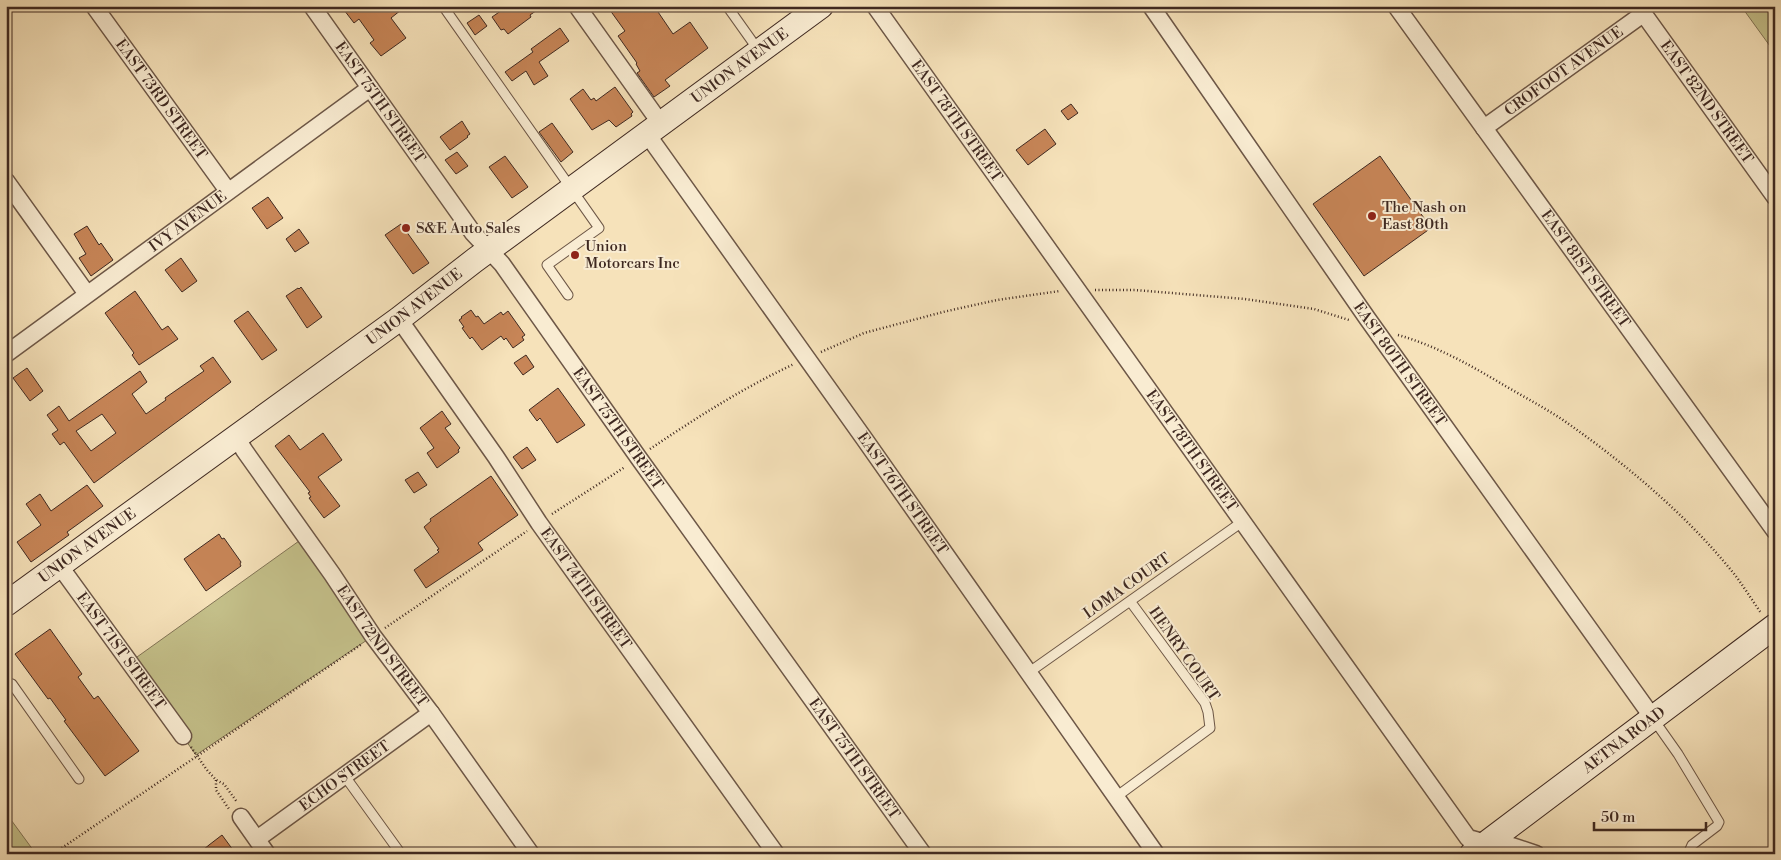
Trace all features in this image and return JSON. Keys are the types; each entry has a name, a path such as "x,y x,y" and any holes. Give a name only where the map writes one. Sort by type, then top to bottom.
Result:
{"main road":[{"name":"UNION AVENUE","path":"6,604 399,319 571,189 821,6"},
{"name":"AETNA ROAD","path":"1479,848 1652,718 1770,623"}],"street":[{"name":"EAST 73RD STREET","path":"94,6 228,191"},
{"name":"EAST 76TH STREET","path":"577,6 654,129 864,437 1156,854"},
{"name":"EAST 78TH STREET","path":"875,6 1468,838 1479,848 1512,846 1536,854"},
{"name":"EAST 80TH STREET","path":"1151,6 1367,318 1652,718"},
{"name":"EAST 81ST STREET","path":"1396,6 1775,531"},
{"name":"EAST 75TH STREET","path":"317,8 370,88 473,233 502,264 638,458 923,854"},
{"name":"CROFOOT AVENUE","path":"1484,128 1640,10"},
{"name":"EAST 82ND STREET","path":"1640,10 1775,197"},
{"name":"IVY AVENUE","path":"6,354 370,88"},
{"path":"6,181 86,294"},
{"name":"EAST 74TH STREET","path":"399,319 496,457 539,522 776,854"},
{"name":"EAST 72ND STREET","path":"236,436 373,636 431,713 531,854"},
{"name":"EAST 71ST STREET","path":"59,565 183,736"},
{"name":"ECHO STREET","path":"257,839 431,713"},
{"path":"241,816 267,854"}],"lane":[{"path":"443,6 599,228 547,265 568,295"},
{"path":"727,6 759,52"},
{"name":"LOMA COURT","path":"1028,673 1242,522"},
{"name":"HENRY COURT","path":"1116,797 1210,728 1208,712 1204,703 1130,601"},
{"path":"6,682 12,684 79,779"},
{"path":"1652,718 1678,754 1719,822 1717,826 1692,845 1688,854"},
{"path":"344,775 401,854"}],"path":[{"path":"1091,290 1135,290 1244,299 1314,309 1355,322"},
{"path":"818,354 864,333 943,312 997,300 1064,291"},
{"path":"1404,336 1420,341 1476,368 1562,419 1631,472 1672,507 1706,541 1770,623"},
{"path":"646,452 710,409 767,377 799,362"},
{"path":"550,516 630,463"},
{"path":"380,631 529,529"},
{"path":"53,854 365,641"},
{"path":"183,736 216,780 224,784 232,793 241,809 241,816 232,813 216,790 216,780"}],"shaded area":[{"path":"1741,6 1775,6 1775,53"},
{"path":"306,536 373,636 196,755 130,662"},
{"path":"6,813 36,854 6,854"}],"building":[{"path":"341,6 406,6 391,18 406,38 381,56 370,43 374,40 359,19 354,23"},
{"path":"508,6 543,6 508,34 504,29 501,30 492,17"},
{"path":"607,6 654,6 673,34 690,22 708,48 665,80 670,86 654,97 637,73 640,71 637,63 618,36 625,31"},
{"path":"479,15 487,26 475,35 467,23"},
{"path":"560,28 569,41 539,62 548,76 534,85 526,71 512,81 505,72 533,52 531,49"},
{"path":"615,87 633,112 632,116 616,127 609,120 592,130 570,99 583,89 591,100 594,98 596,101"},
{"path":"1071,104 1078,113 1068,120 1061,111"},
{"path":"462,121 470,134 450,150 440,137"},
{"path":"552,123 573,152 561,162 539,132"},
{"path":"1045,129 1056,144 1028,165 1016,150"},
{"path":"457,152 468,166 456,174 445,160"},
{"path":"505,156 528,187 512,198 489,167"},
{"name":"The Nash on East 80th","path":"1380,156 1431,228 1364,276 1313,204"},
{"path":"268,197 283,218 267,229 252,208"},
{"path":"401,224 429,263 413,274 385,235"},
{"path":"87,226 99,245 101,243 113,260 91,276 79,258 86,254 74,234"},
{"path":"299,229 309,243 295,252 286,239"},
{"path":"181,258 197,281 182,292 165,270"},
{"path":"301,287 322,317 307,328 286,296"},
{"path":"135,291 162,330 168,326 178,339 139,365 132,355 134,353 105,313"},
{"path":"471,310 484,324 501,312 503,315 508,311 525,335 522,337 524,340 513,348 506,338 504,340 501,336 482,350 472,337 470,339 459,320"},
{"path":"248,311 277,350 262,360 234,321"},
{"path":"526,355 534,367 523,375 514,363"},
{"path":"213,357 231,382 94,483 64,442 60,445 52,434 58,430 47,415 59,406 69,421 140,371 147,382 132,394 146,414 166,400 165,398 204,371 200,366","holes":["102,414 116,433 91,451 76,431"]},
{"path":"27,368 43,391 30,401 13,378"},
{"path":"558,388 585,425 557,443 540,418 537,421 529,410"},
{"path":"442,411 451,424 445,428 460,448 459,452 437,468 427,453 434,448 420,428"},
{"path":"323,433 342,460 318,477 340,506 324,518 309,498 311,497 308,493 310,492 275,446 289,435 300,450"},
{"path":"527,447 536,460 522,469 513,457"},
{"path":"418,472 427,485 414,493 405,480"},
{"path":"491,476 518,515 478,543 483,550 426,588 414,570 439,552 437,550 439,549 424,527 431,521 430,519"},
{"path":"87,485 103,506 67,532 69,535 31,562 17,542 41,525 26,504 40,494 51,511"},
{"path":"219,534 241,562 241,566 206,591 184,559"},
{"path":"50,629 82,674 78,677 94,699 98,696 139,751 105,776 64,721 66,720 50,698 48,699 15,654"},
{"path":"222,835 236,854 198,854 209,845"}],"railway":[{"path":"1768,6 1775,15"}],"place":[{"name":"The Nash on East 80th","path":"1372,216"},
{"name":"S&E Auto Sales","path":"406,228"},
{"name":"Union Motorcars Inc","path":"575,255"}]}
